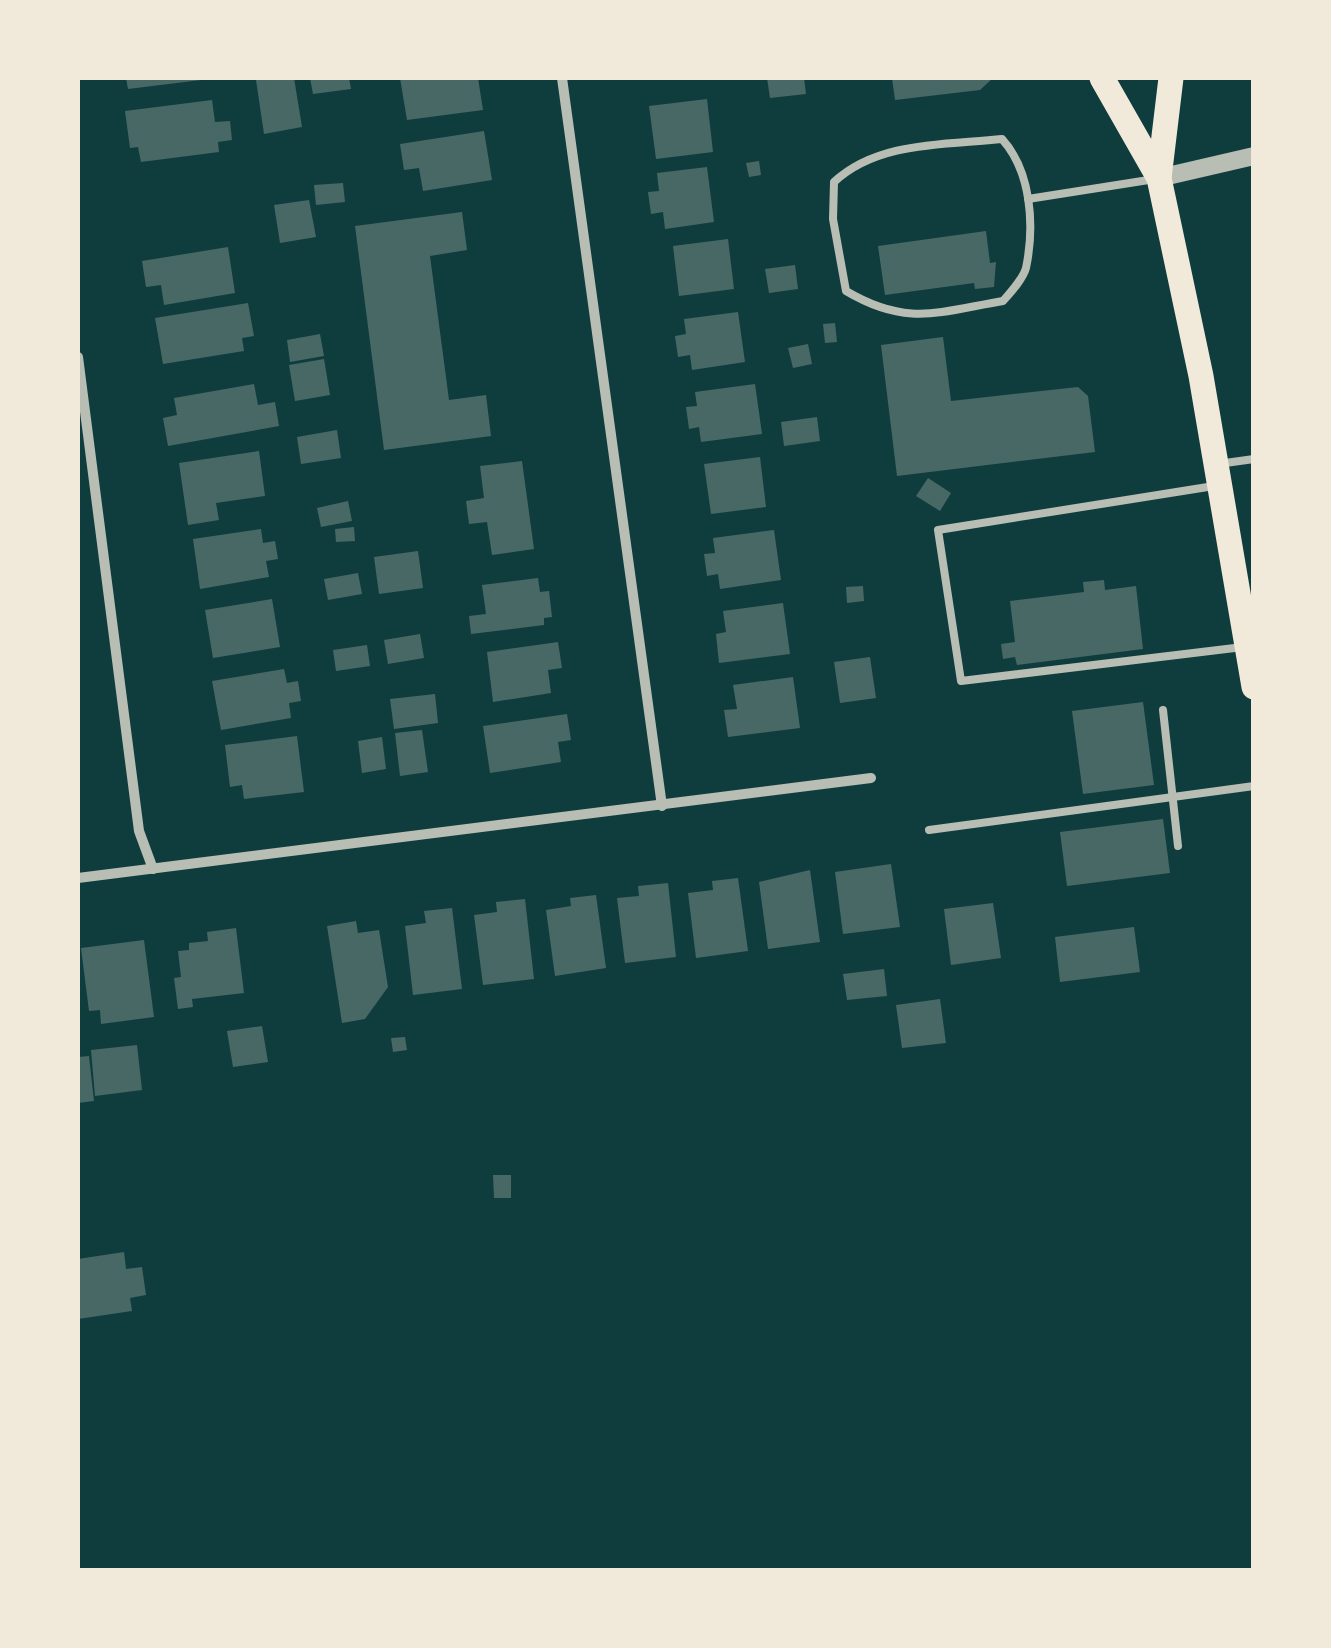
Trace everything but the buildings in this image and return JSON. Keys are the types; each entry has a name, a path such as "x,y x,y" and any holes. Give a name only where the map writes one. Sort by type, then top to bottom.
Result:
{"main road":[{"path":"1102,78 1159,178 1184,288 1217,475 1244,588 1254,686"},
{"path":"1159,178 1171,78"}],"street":[{"path":"562,78 662,806"},
{"path":"1159,178 1254,156"},
{"path":"78,357 140,831 153,869"},
{"path":"78,878 871,778"}],"lane":[{"path":"1002,139 1021,160 1028,200 1026,272 1004,301 918,316 879,311 846,291 833,220 834,182 854,164 900,149 1002,139"},
{"path":"1028,200 1159,178"},
{"path":"1247,646 961,681 938,530 1217,475 1254,458"},
{"path":"1163,710 1178,846"},
{"path":"929,830 1254,786"}]}
